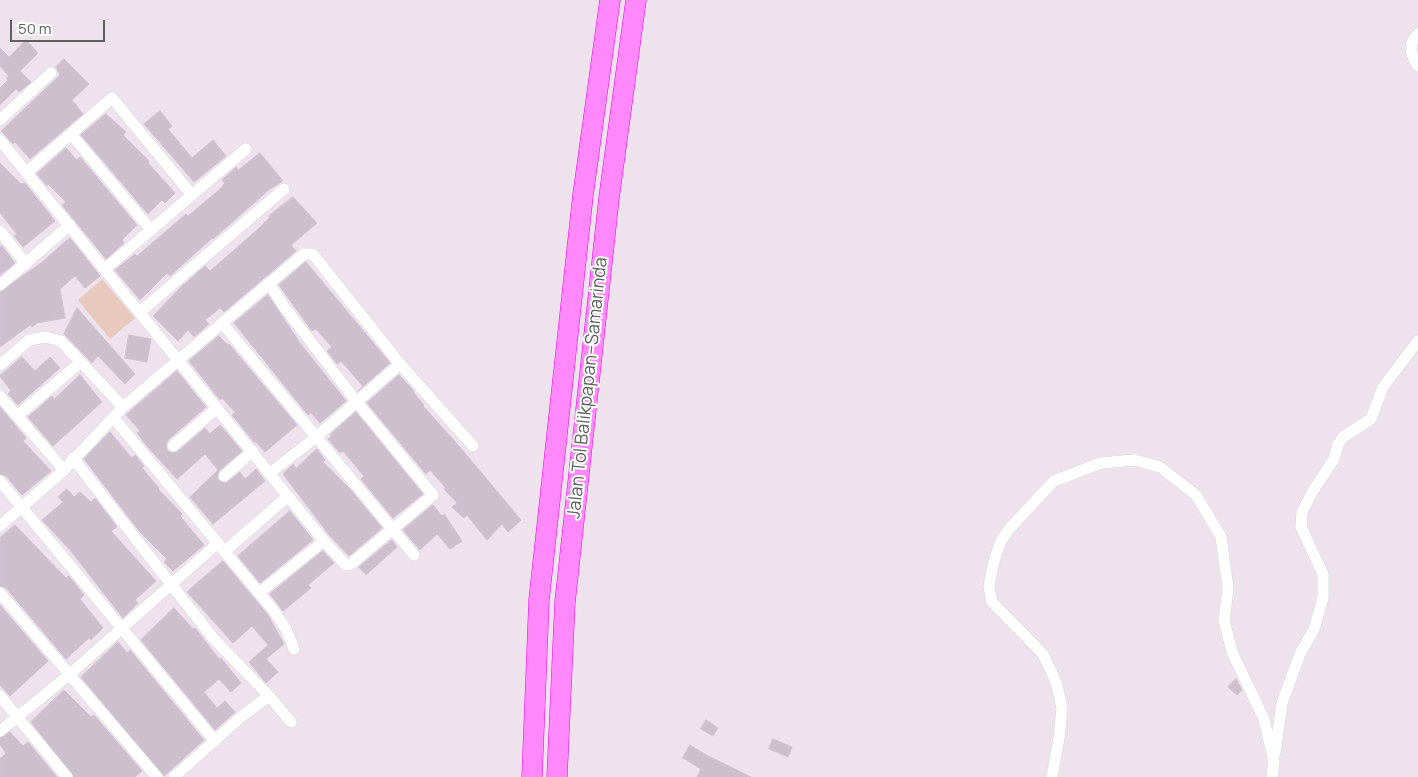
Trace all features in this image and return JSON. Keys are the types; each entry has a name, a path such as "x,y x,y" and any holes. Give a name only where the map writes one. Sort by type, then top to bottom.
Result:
{"highway":[{"name":"Jalan Tol Balikpapan–Samarinda","path":"532,777 539,600 583,195 610,0"},
{"name":"Jalan Tol Balikpapan–Samarinda","path":"557,777 565,602 608,198 636,0"}],"street":[{"path":"1418,34 1413,40 1411,49 1418,66"},
{"path":"0,120 51,74"},
{"path":"27,172 113,99 192,195"},
{"path":"70,134 151,230"},
{"path":"0,140 324,541 346,564 351,564 433,494 356,401 284,308 269,283"},
{"path":"105,269 246,149"},
{"path":"140,312 284,189"},
{"path":"0,285 70,225"},
{"path":"0,231 26,264"},
{"path":"0,526 64,470 73,458 123,407 304,254 312,254 400,364 473,446"},
{"path":"222,323 414,555"},
{"path":"0,365 29,340 46,337 61,341 123,407"},
{"path":"1272,777 1282,703 1300,654 1314,629 1323,598 1322,574 1301,527 1302,512 1334,459 1338,444 1343,438 1371,419 1383,387 1418,341"},
{"path":"17,416 81,362"},
{"path":"270,473 316,438 400,364"},
{"path":"0,396 64,470"},
{"path":"173,446 217,408"},
{"path":"114,417 259,593 286,629 294,649"},
{"path":"224,476 253,451"},
{"path":"73,458 213,638 269,696 291,722"},
{"path":"1052,777 1062,708 1056,682 1043,654 992,602 989,596 989,586 994,560 1001,541 1009,529 1054,481 1101,463 1135,460 1160,467 1196,494 1221,537 1228,588 1224,620 1232,652 1264,719 1274,762"},
{"path":"0,482 22,506 214,741"},
{"path":"0,731 16,716 69,675 121,628 172,586 288,497"},
{"path":"259,593 324,541"},
{"path":"0,593 157,777"},
{"path":"0,696 67,777"},
{"path":"174,777 269,696"}],"shaded area":[{"path":"102,279 135,318 110,339 78,300"}],"building":[{"path":"26,40 38,53 20,71 31,82 19,92 16,89 0,105 0,88 8,80 6,78 9,76 0,66 0,48 9,57"},
{"path":"64,59 89,84 72,100 83,114 30,159 15,142 13,144 1,131 60,75 56,67"},
{"path":"160,111 172,126 168,129 192,158 213,140 226,156 194,182 144,124"},
{"path":"106,114 126,132 123,135 149,161 148,163 175,193 165,203 162,200 148,214 81,135"},
{"path":"66,148 77,160 80,157 137,225 122,240 124,243 106,259 62,205 66,202 48,184 47,186 37,174"},
{"path":"260,153 283,181 270,189 170,276 167,273 140,300 115,270 135,254 137,256 186,214 188,216 219,190 225,183 222,180 236,167 238,170"},
{"path":"0,163 21,184 25,183 55,221 23,247 14,236 17,234 0,213"},
{"path":"293,197 317,223 291,245 296,251 224,312 220,308 205,320 209,324 194,337 188,330 178,341 153,316 205,266 210,271 257,230 269,216"},
{"path":"70,238 100,276 85,288 75,276 60,289 65,318 37,323 32,327 30,325 0,347 0,292 41,263"},
{"path":"2,246 15,263 0,275 0,247"},
{"path":"306,262 390,363 358,391 363,386 341,361 337,364 327,351 332,347 316,329 312,331 279,285"},
{"path":"268,295 300,343 346,401 320,423 311,413 308,415 234,323"},
{"path":"77,308 135,374 125,384 98,356 92,363 64,334"},
{"path":"129,335 151,339 147,362 125,358"},
{"path":"219,336 229,344 297,425 265,452 254,442 232,415 235,412 222,398 220,400 189,361"},
{"path":"22,357 35,371 50,357 60,368 18,405 8,394 11,391 0,376"},
{"path":"177,371 206,407 168,440 166,444 167,450 171,453 177,452 205,428 210,434 220,425 242,451 219,471 218,480 226,483 240,472 245,479 256,469 265,481 213,524 190,497 218,470 205,454 177,479 146,445 137,433 140,431 126,415"},
{"path":"80,375 102,402 53,446 28,417 52,396 54,399"},
{"path":"399,375 414,391 423,406 521,520 508,532 502,524 487,540 467,515 464,518 452,507 457,503 444,489 446,488 430,470 426,474 367,403"},
{"path":"0,407 26,438 23,441 51,471 22,495 6,476 0,474"},
{"path":"356,412 423,494 393,518 361,479 364,476 343,451 340,453 328,439"},
{"path":"110,432 132,458 135,455 158,489 182,514 180,516 204,545 173,571 164,562 167,559 140,532 84,459"},
{"path":"317,449 325,460 323,462 350,489 382,528 349,556 330,536 283,474 293,464 296,468"},
{"path":"67,489 74,497 80,492 91,502 95,498 117,527 111,531 156,581 135,600 138,603 123,618 70,550 42,520 63,502 58,497"},
{"path":"433,505 442,516 444,514 462,541 450,549 437,534 420,550 403,530"},
{"path":"290,511 313,540 260,583 238,556"},
{"path":"15,525 66,578 69,576 84,595 80,599 103,628 66,659 6,588 0,586 0,538"},
{"path":"392,540 397,547 366,575 359,567"},
{"path":"323,551 334,563 308,585 311,588 283,611 270,594"},
{"path":"223,561 268,615 284,644 266,659 278,672 266,683 249,662 268,645 252,626 233,643 187,592"},
{"path":"0,605 48,661 10,696 0,685"},
{"path":"174,608 193,629 195,628 241,683 231,692 219,679 204,692 217,708 225,701 235,712 215,730 141,640"},
{"path":"118,642 127,653 130,650 204,740 164,776 81,677"},
{"path":"1236,679 1242,690 1237,695 1228,687"},
{"path":"64,690 91,717 94,715 142,771 135,777 74,777 31,722"},
{"path":"706,720 718,728 713,736 701,729"},
{"path":"10,732 23,746 28,742 57,777 0,777 0,759 6,753 0,745 0,738"},
{"path":"773,739 792,747 788,757 769,749"},
{"path":"690,745 751,777 697,777 701,769 683,758"}]}
